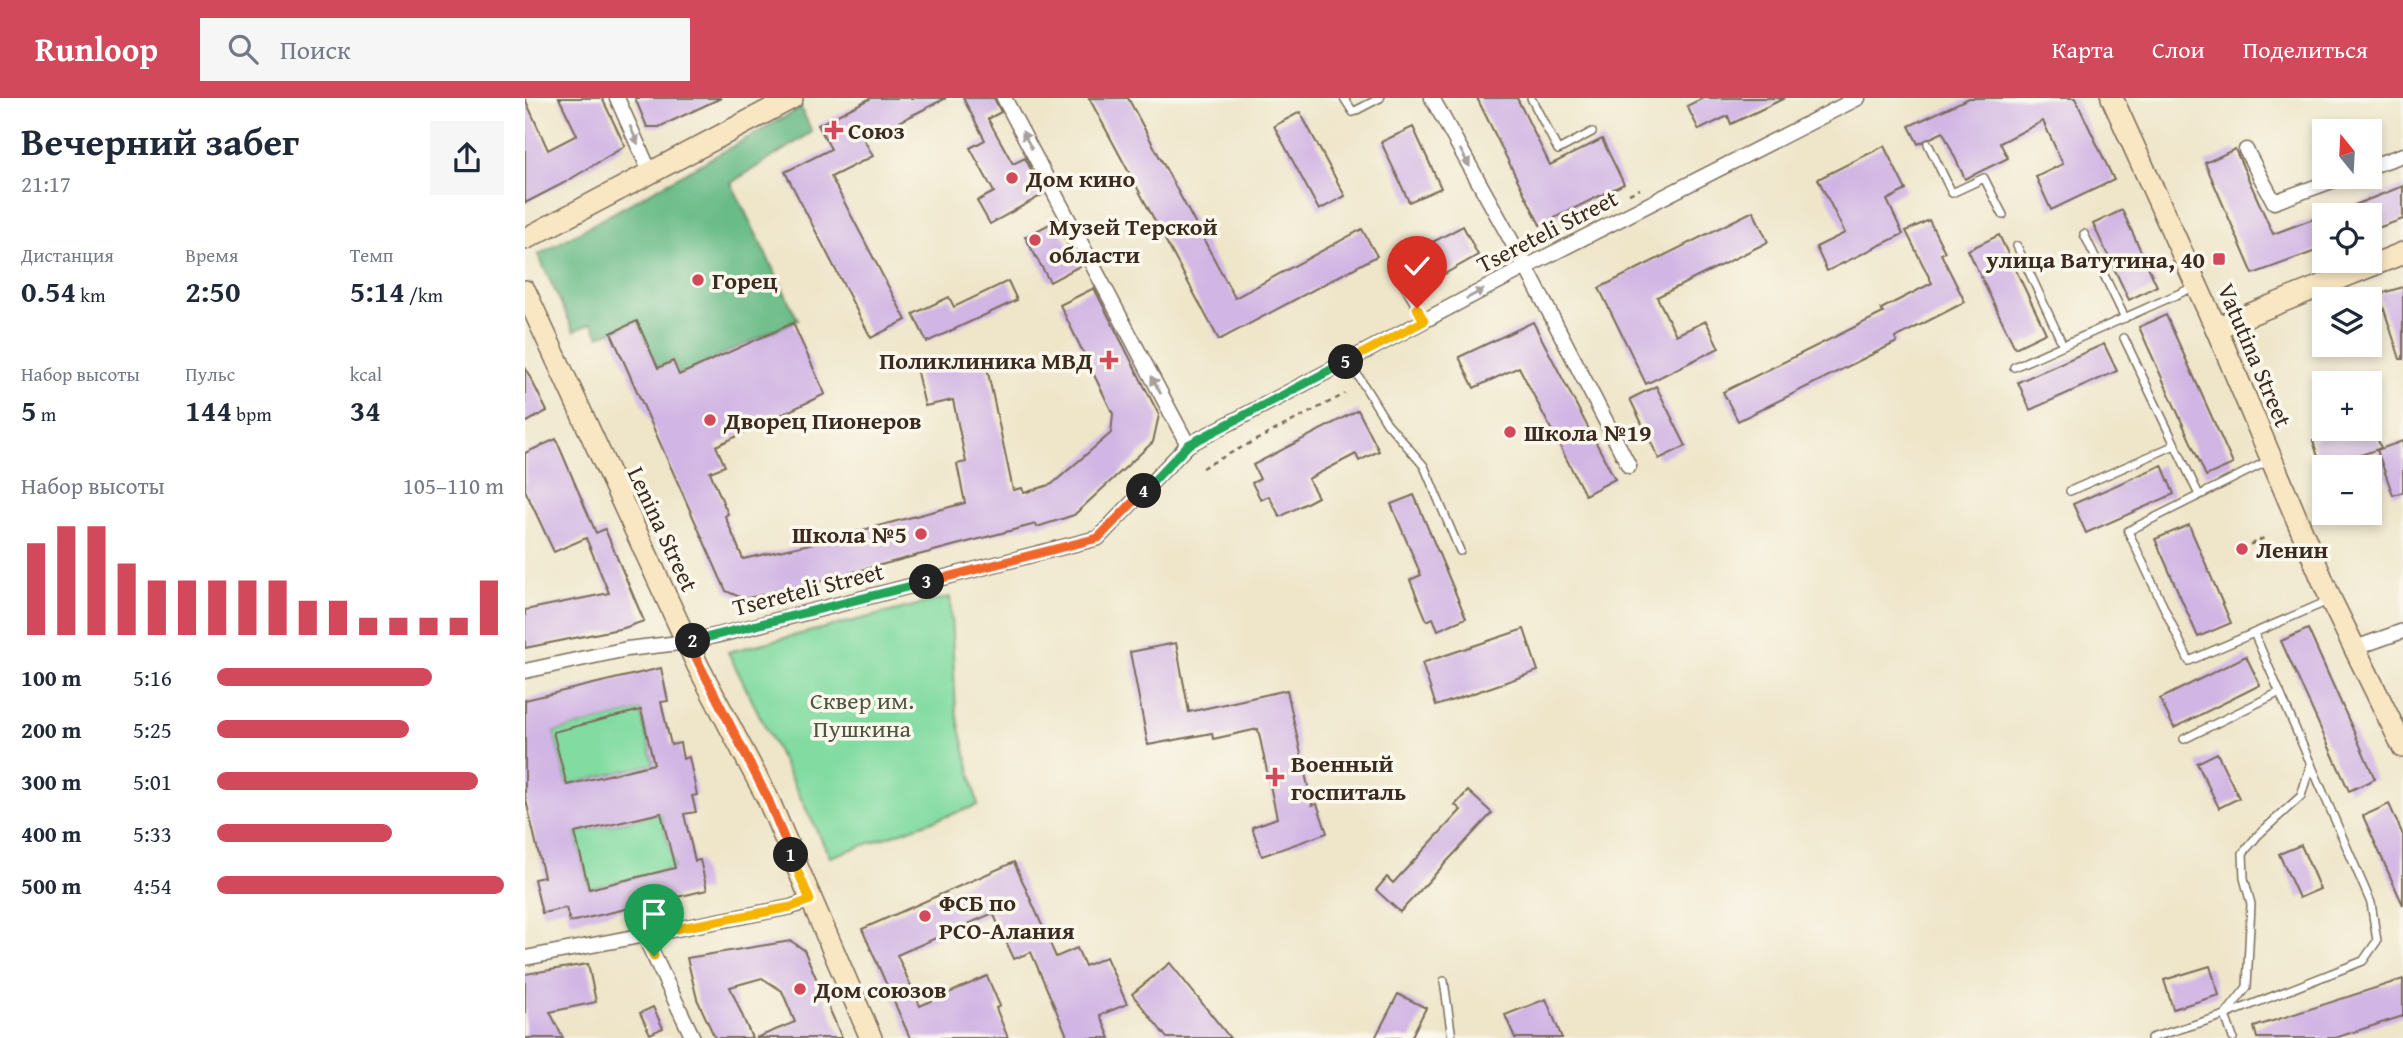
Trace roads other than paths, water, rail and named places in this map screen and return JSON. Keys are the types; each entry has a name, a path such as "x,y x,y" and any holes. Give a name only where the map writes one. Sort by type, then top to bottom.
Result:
{"main road":[{"path":"525,239 792,98"},
{"name":"Vatutina Street","path":"2112,98 2216,328 2332,600 2403,747"},
{"path":"2216,328 2403,253"},
{"name":"Lenina Street","path":"525,291 688,642 768,799 871,1038"}],"street":[{"path":"617,98 650,173"},
{"path":"1004,98 1188,445"},
{"path":"1432,98 1526,267 1629,466"},
{"name":"Tsereteli Street","path":"525,671 627,649 688,642 1098,538 1188,445 1526,267 1858,98"},
{"path":"2246,150 2274,202 2312,188"},
{"path":"2382,162 2403,155"},
{"path":"2355,648 2403,631"},
{"path":"525,958 791,907 810,900"},
{"path":"644,935 693,1038"}],"lane":[{"path":"1345,98 1353,112 1380,98"},
{"path":"1531,98 1558,149 1592,132"},
{"path":"1928,144 1952,193 1984,177 2004,215"},
{"path":"2084,234 2125,318"},
{"path":"2017,246 2063,345"},
{"path":"1402,282 1424,321"},
{"path":"2014,367 2197,286"},
{"path":"2124,338 2199,495"},
{"path":"1349,360 1387,423 1424,466 1460,551"},
{"path":"2070,491 2175,445"},
{"path":"2272,459 2128,531 2189,662 2332,600"},
{"path":"2151,1038 2225,1015 2363,961 2377,941 2371,903 2254,634"},
{"path":"2184,739 2280,692"},
{"path":"2225,1015 2247,987 2251,904 2244,878 2243,853 2258,835 2301,796 2311,763"},
{"path":"1444,981 1452,1038"},
{"path":"2225,1015 2233,1038"}],"place":[{"name":"Союз","path":"834,130"},
{"name":"Дом кино","path":"1012,178"},
{"name":"Музей Терской области","path":"1035,240"},
{"name":"улица Ватутина, 40","path":"2219,259"},
{"name":"Горец","path":"698,280"},
{"name":"Поликлиника МВД","path":"1109,360"},
{"name":"Дворец Пионеров","path":"710,420"},
{"name":"Школа №19","path":"1510,432"},
{"name":"Школа №5","path":"921,534"},
{"name":"Ленин","path":"2242,549"},
{"name":"Военный госпиталь","path":"1275,777"},
{"name":"ФСБ по РСО-Алания","path":"925,916"},
{"name":"Дом союзов","path":"800,989"}],"park label":[{"name":"Сквер им. Пушкина","path":"862,714"}]}
